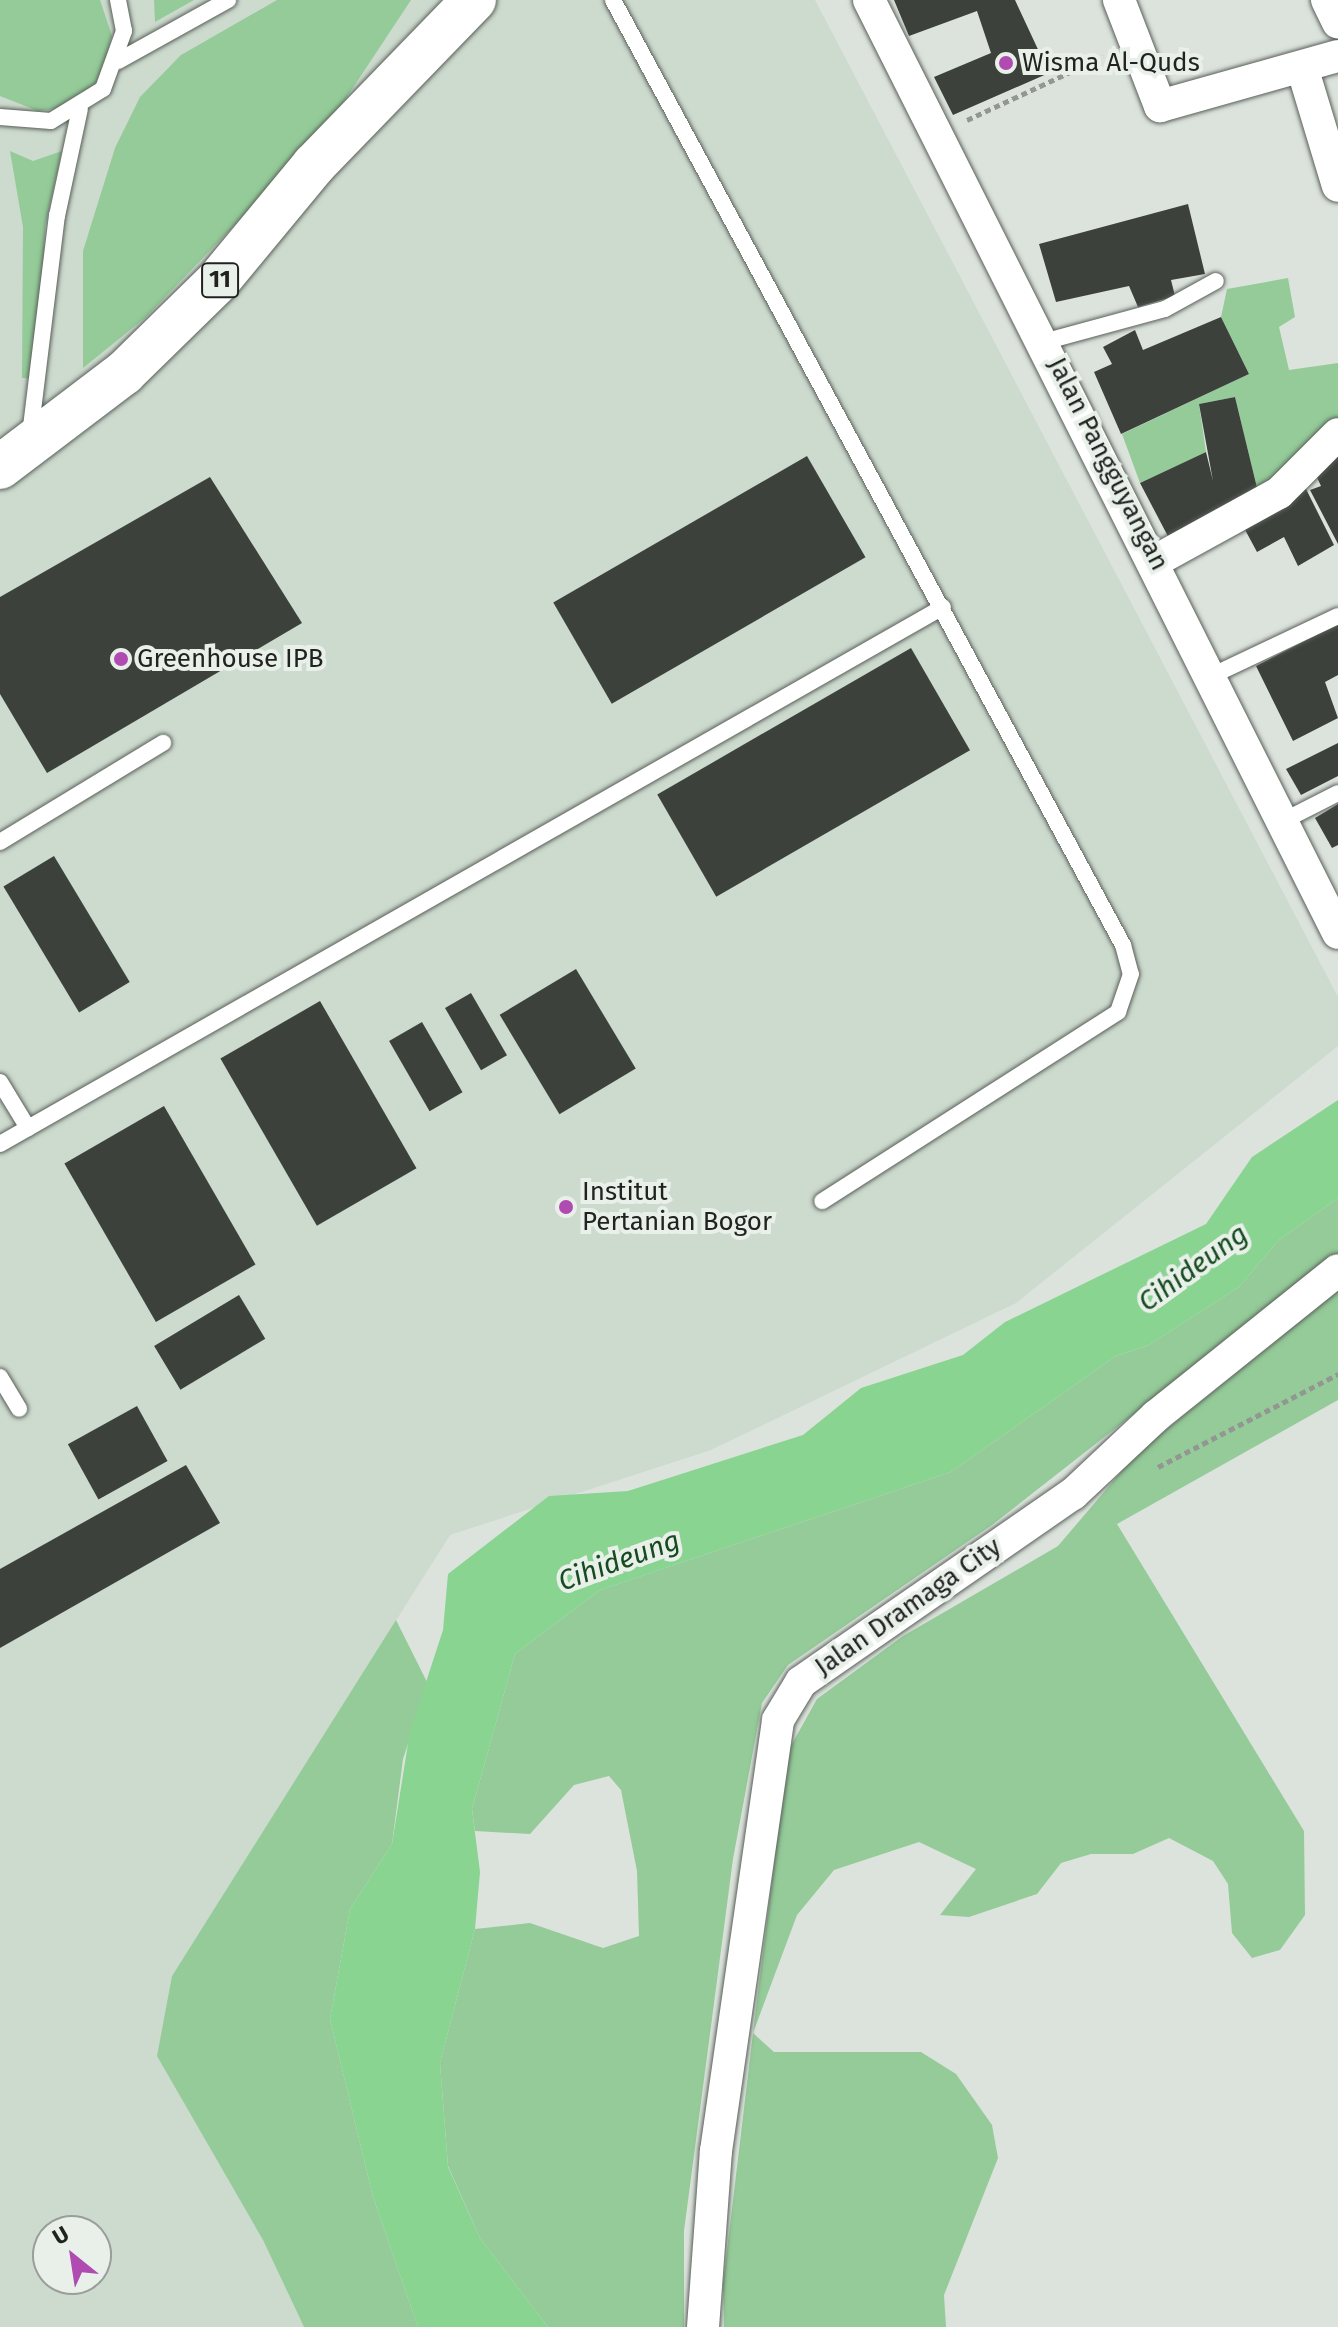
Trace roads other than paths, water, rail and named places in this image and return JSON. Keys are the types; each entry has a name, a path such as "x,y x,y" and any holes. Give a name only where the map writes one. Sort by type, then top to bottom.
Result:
{"highway":[{"name":"11","path":"411,64 436,0"},
{"name":"11","path":"14,457 124,373 218,281 314,165 474,0"}],"street":[{"name":"Jalan Pangguyangan","path":"869,0 1047,341 1338,933"},
{"path":"1119,0 1160,106 1338,56"},
{"path":"1327,0 1338,23"},
{"path":"1302,67 1338,186"},
{"path":"1157,560 1279,493 1338,434"},
{"name":"Jalan Dramaga City","path":"703,2327 716,2151 766,1765 785,1708 801,1682 1073,1494 1156,1416 1338,1270"}],"lane":[{"path":"118,0 118,61"},
{"path":"14,457 49,326 57,216 80,109 118,61 228,0"},
{"path":"613,0 1123,945 1131,974 1118,1012 822,1201"},
{"path":"0,117 51,121 80,109"},
{"path":"1047,341 1165,309 1216,281"},
{"path":"0,1144 943,607"},
{"path":"1211,676 1338,616"},
{"path":"0,842 163,743"},
{"path":"1285,820 1338,793"},
{"path":"0,1082 28,1128"},
{"path":"0,1377 19,1409"}],"water":[{"name":"Cihideung","path":"1338,1100 1338,1198 1279,1240 1239,1287 1149,1345 1116,1356 951,1472 600,1590 515,1654 472,1809 480,1872 475,1929 440,2063 448,2167 480,2238 548,2327 418,2327 373,2197 330,2019 350,1909 392,1844 410,1731 443,1630 448,1574 549,1496 628,1491 803,1435 861,1388 963,1355 1005,1322 1206,1224 1252,1157"}],"place":[{"name":"Wisma Al-Quds","path":"1006,63"},
{"name":"Greenhouse IPB","path":"121,659"},
{"name":"Institut Pertanian Bogor","path":"566,1207"}]}
